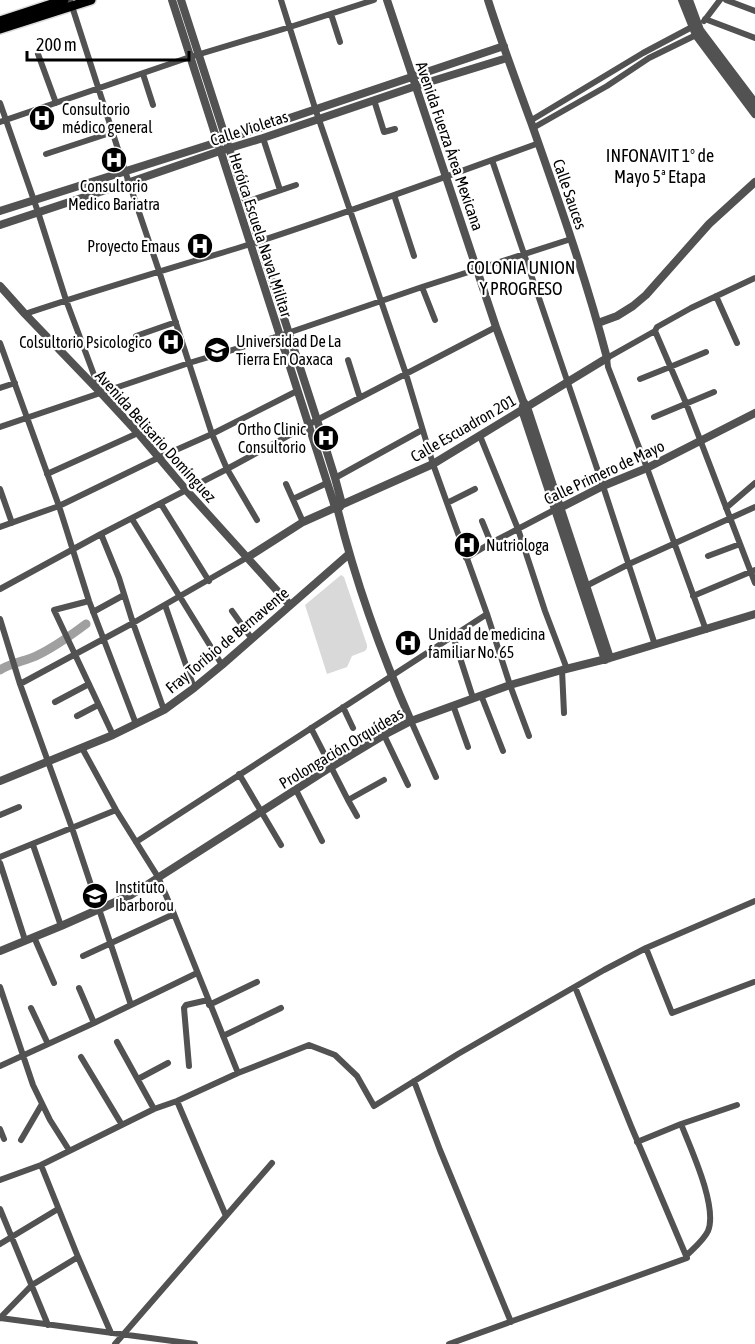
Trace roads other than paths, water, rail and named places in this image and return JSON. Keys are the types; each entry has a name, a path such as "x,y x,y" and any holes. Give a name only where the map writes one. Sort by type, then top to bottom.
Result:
{"main road":[{"path":"0,21 69,2 91,0"},
{"path":"0,29 69,2"}],"street":[{"name":"Heróica Escuela Naval Militar","path":"172,0 194,56 222,140 229,149 335,478 338,508 349,554 391,676 411,721"},
{"name":"Heróica Escuela Naval Militar","path":"181,0 194,56"},
{"path":"281,0 315,108 406,374 433,464 529,736"},
{"path":"3,121 194,56 374,0"},
{"name":"Avenida Fuerza Área Mexicana","path":"387,0 608,659"},
{"name":"Calle Sauces","path":"488,0 571,239 598,323 610,374 706,630"},
{"path":"682,0 695,30 753,101 755,114"},
{"path":"689,0 695,30"},
{"path":"532,124 643,54 695,30 720,0"},
{"path":"726,0 755,11"},
{"path":"69,2 212,434 227,470 257,520"},
{"path":"331,14 340,42"},
{"path":"705,19 755,38"},
{"name":"Calle Violetas","path":"0,211 504,46"},
{"path":"39,54 56,103"},
{"name":"Calle Violetas","path":"0,225 416,86 507,58"},
{"path":"143,74 153,105"},
{"path":"374,100 384,132 395,129"},
{"path":"0,103 3,121 34,200 66,300 101,393"},
{"path":"46,154 113,132"},
{"path":"263,138 280,190"},
{"name":"Heróica Escuela Naval Militar","path":"222,140 220,151 327,483 338,508"},
{"path":"25,314 250,244 538,144"},
{"path":"492,160 655,645"},
{"path":"598,323 617,316 646,296 710,224 755,182"},
{"path":"246,202 296,185"},
{"path":"394,195 414,255"},
{"path":"0,427 189,363 288,333 422,286 571,239"},
{"name":"Calle Escuadron 201","path":"248,557 303,522 433,464 524,406 656,331 657,327 755,278"},
{"path":"422,286 435,320"},
{"name":"Avenida Belisario Domínguez","path":"1,289 138,433 187,491 291,605"},
{"path":"716,296 737,343"},
{"path":"136,336 176,322"},
{"path":"0,589 496,327"},
{"path":"656,331 740,544 753,571 755,583"},
{"path":"1,347 59,506 89,601 136,724"},
{"path":"640,379 706,352"},
{"path":"348,360 360,398"},
{"path":"0,388 15,383"},
{"path":"0,527 59,506 297,391"},
{"path":"654,417 714,392"},
{"name":"Calle Primero de Mayo","path":"466,558 557,509 603,486 647,468 755,413"},
{"path":"335,478 422,430"},
{"path":"47,474 138,433"},
{"path":"480,436 518,529 565,669 564,713"},
{"path":"293,499 327,483"},
{"path":"726,508 755,483"},
{"path":"286,484 303,522"},
{"path":"0,489 12,523"},
{"path":"447,503 476,489"},
{"path":"161,504 208,580"},
{"path":"584,587 755,507"},
{"path":"132,519 222,665"},
{"path":"482,521 491,543"},
{"path":"101,534 164,710"},
{"path":"708,556 740,544"},
{"name":"Fray Toribio de Bernavente","path":"0,781 113,735 164,710 222,665 349,554"},
{"path":"20,684 180,597 248,557"},
{"path":"693,596 753,571"},
{"path":"93,612 124,595"},
{"path":"89,601 54,610 113,735"},
{"path":"165,605 194,688"},
{"path":"232,611 252,639"},
{"path":"136,842 487,614"},
{"name":"Prolongación Orquídeas","path":"0,951 131,895 331,767 411,721 510,685 608,659 755,614"},
{"path":"0,619 130,1005"},
{"path":"453,636 477,696 503,751"},
{"path":"55,702 89,684"},
{"path":"77,716 98,705"},
{"path":"453,705 468,747"},
{"path":"342,707 353,728"},
{"path":"411,721 436,777"},
{"path":"311,728 357,816"},
{"path":"384,735 408,785"},
{"path":"81,748 158,878 238,1073"},
{"path":"239,774 281,845"},
{"path":"348,800 384,780"},
{"path":"296,790 322,841"},
{"path":"0,815 19,807"},
{"path":"0,857 116,810"},
{"path":"33,845 61,926"},
{"path":"0,864 25,940"},
{"path":"0,1180 41,1165 154,1109 309,1045 335,1054 357,1076 374,1106 575,987 646,948 755,902"},
{"path":"83,956 174,914"},
{"path":"34,937 54,983"},
{"path":"646,948 672,1013 754,982"},
{"path":"0,1066 197,974"},
{"path":"189,1066 184,1008 186,1005 209,1002 257,982"},
{"path":"575,987 686,1256"},
{"path":"79,988 94,1023"},
{"path":"0,989 33,1085 50,1120 69,1150"},
{"path":"31,1008 48,1044"},
{"path":"223,1036 281,1008"},
{"path":"117,1042 154,1109"},
{"path":"81,1057 122,1125"},
{"path":"138,1079 168,1063"},
{"path":"414,1081 440,1150 512,1322"},
{"path":"177,1101 226,1216"},
{"path":"21,1140 42,1104"},
{"path":"638,1142 736,1105"},
{"path":"449,1344 687,1258 686,1256 708,1233 711,1216 700,1172 681,1124"},
{"path":"0,1129 4,1139"},
{"path":"115,1344 272,1163"},
{"path":"41,1165 111,1333"},
{"path":"0,1209 48,1324"},
{"path":"0,1244 58,1209"},
{"path":"0,1318 32,1285 78,1257"},
{"path":"0,1318 195,1344"},
{"path":"99,1331 104,1328 106,1322"}],"waterway":[{"path":"0,670 43,653 86,624"}],"place":[{"name":"Consultorio médico general","path":"42,118"},
{"name":"Consultorio Medico Bariatra","path":"114,160"},
{"name":"Proyecto Emaus","path":"200,246"},
{"name":"Colsultorio Psicologico","path":"171,342"},
{"name":"Universidad De La Tierra En Oaxaca","path":"217,350"},
{"name":"Ortho Clinic Consultorio","path":"326,438"},
{"name":"Nutriologa","path":"467,545"},
{"name":"Unidad de medicina familiar No. 65","path":"408,643"},
{"name":"Instituto Ibarborou","path":"95,896"}],"district":[{"name":"INFONAVIT 1º de Mayo 5ª Etapa","path":"660,165"},
{"name":"COLONIA UNION Y PROGRESO","path":"521,277"}]}
